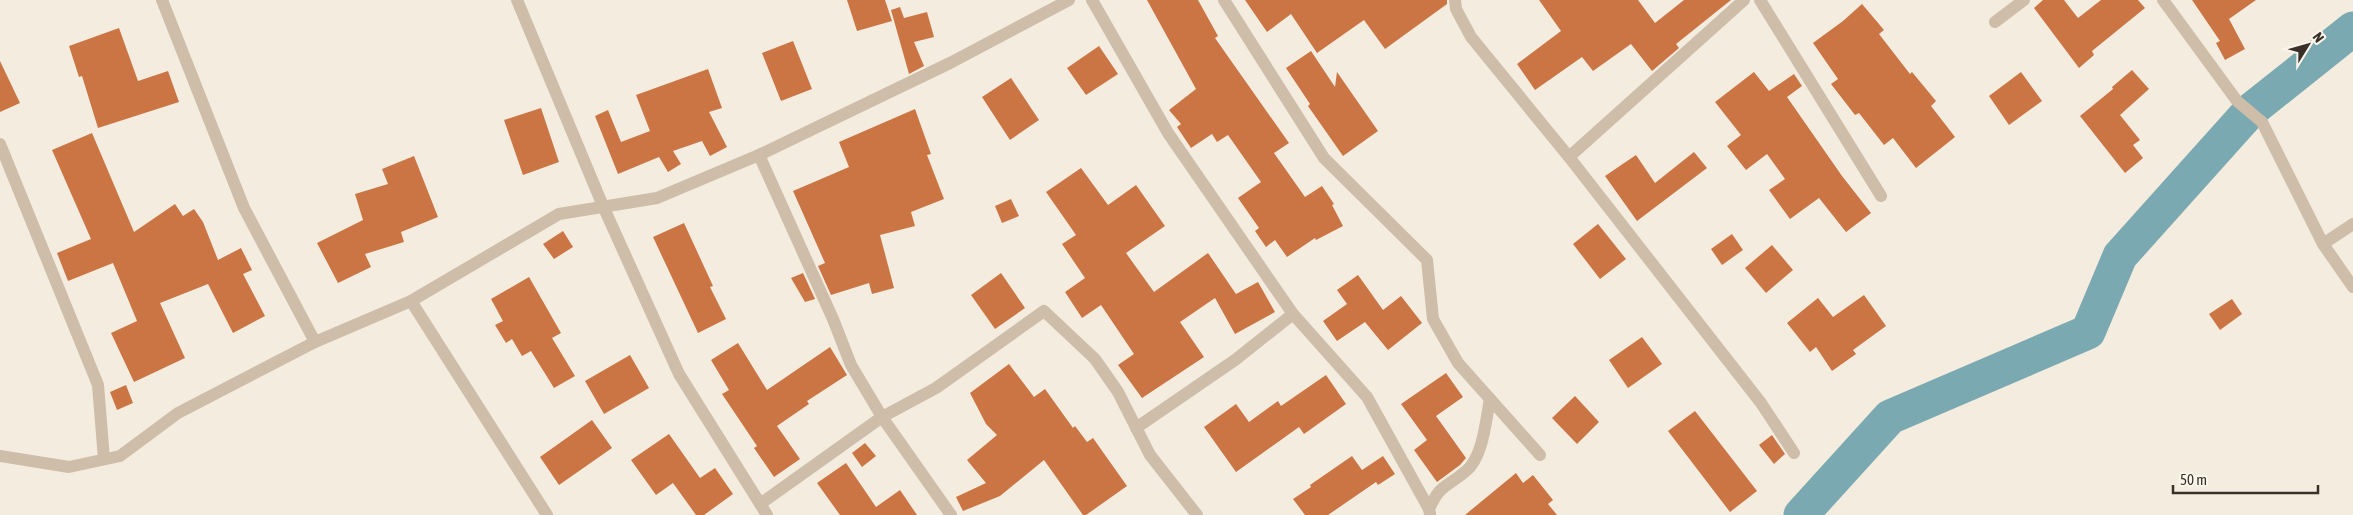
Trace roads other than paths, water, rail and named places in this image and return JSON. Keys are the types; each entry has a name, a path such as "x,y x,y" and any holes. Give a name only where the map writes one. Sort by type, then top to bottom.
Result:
{"street":[{"path":"162,0 244,208 315,342"},
{"path":"518,0 603,206 679,374 764,509 882,417 936,388 1044,310 1095,359 1118,392 1150,455 1197,515"},
{"path":"0,456 70,467 120,456 178,413 315,342 411,301 559,214 657,198 759,155 950,63 1070,0"},
{"path":"1092,0 1168,133 1293,314 1367,397 1430,512"},
{"path":"1224,0 1324,158 1427,260 1433,319 1458,363 1540,455"},
{"path":"1455,0 1456,9 1471,37 1569,157 1761,403 1794,453"},
{"path":"1569,157 1744,0"},
{"path":"1760,0 1881,196"},
{"path":"1995,22 2024,0"},
{"path":"2163,0 2237,101 2262,122 2324,244 2353,286"},
{"path":"0,144 98,385 104,459"},
{"path":"759,155 833,319 850,365 882,417 951,515"},
{"path":"2324,244 2353,224"},
{"path":"411,301 547,515"},
{"path":"1136,428 1235,360 1293,314"},
{"path":"1430,512 1437,492 1467,470 1481,446 1490,399"}],"waterway":[{"path":"1801,515 1890,417 2088,332 2120,256 2250,111 2353,29"}]}
